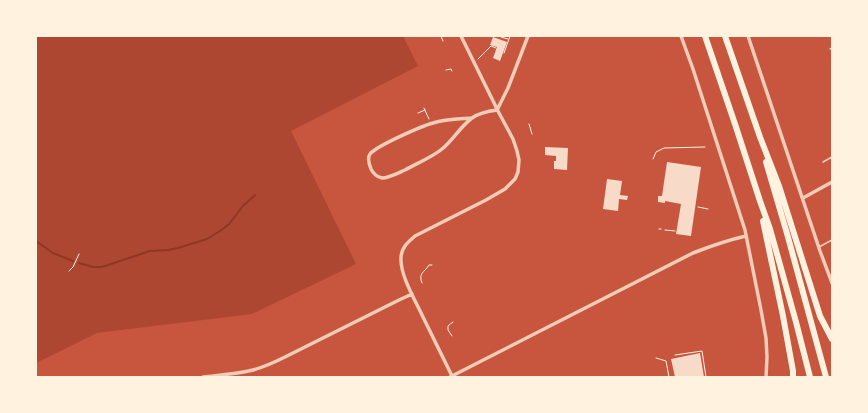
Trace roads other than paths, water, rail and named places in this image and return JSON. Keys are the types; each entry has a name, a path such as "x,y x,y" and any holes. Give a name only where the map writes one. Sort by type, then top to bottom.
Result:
{"highway":[{"path":"705,36 770,229 810,377"},
{"path":"725,36 781,194 820,316 832,339"},
{"path":"760,138 826,377"},
{"path":"760,201 783,316 793,377"}],"street":[{"path":"461,36 475,62 497,110 513,139 517,150 519,167 515,179 505,190 421,232 410,240 404,247 401,254 401,266 405,278 450,376 693,253 746,236"},
{"path":"472,118 444,148 434,155 388,177 378,177 372,171 369,164 370,154 398,138 431,123 444,120 472,118 483,113 497,110 508,88 528,36"},
{"path":"681,36 693,69 746,236 766,338 766,377"},
{"path":"748,36 832,283"},
{"path":"803,198 832,182"},
{"path":"203,377 253,370 267,365 412,294"}],"lane":[{"path":"823,162 832,157"},
{"path":"819,247 832,240"}],"waterway":[{"path":"79,263 93,267 102,267 150,251 178,248 207,239 229,224 243,206 255,195"},
{"path":"36,241 53,253 73,261"}]}
